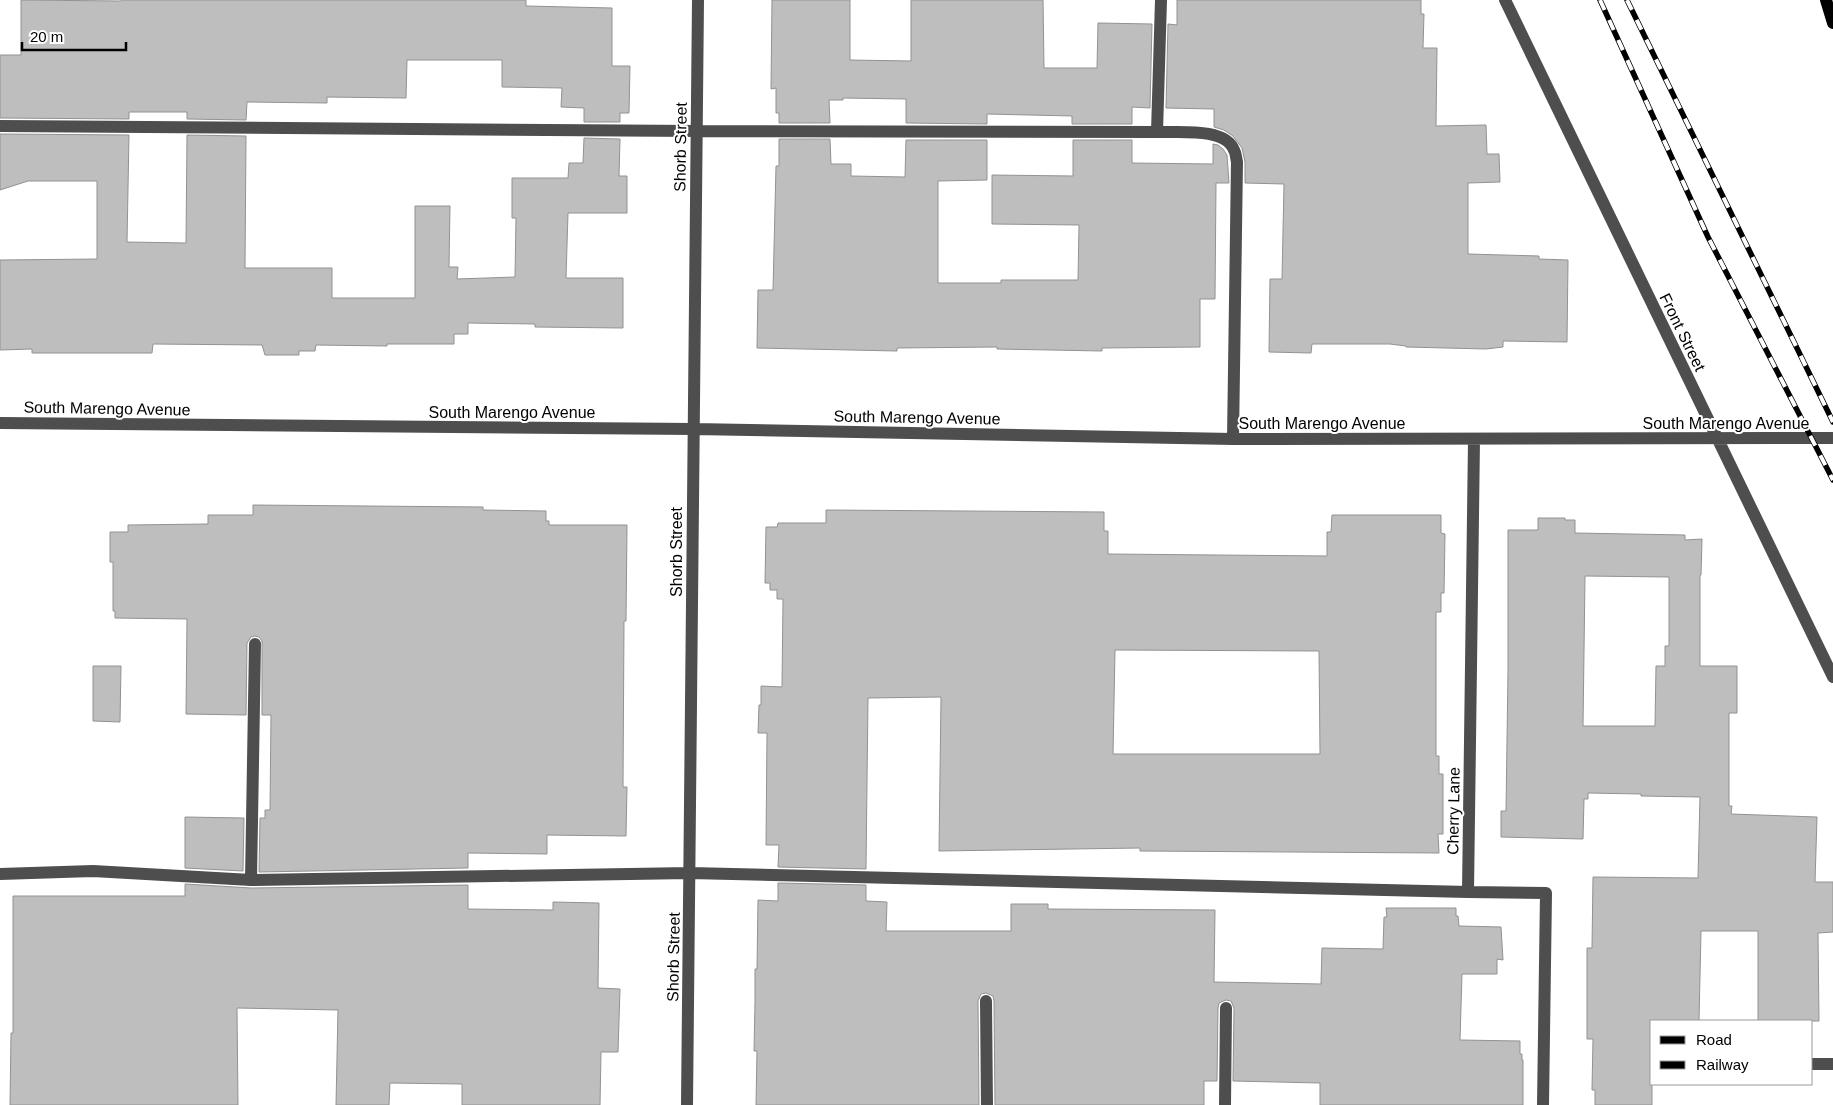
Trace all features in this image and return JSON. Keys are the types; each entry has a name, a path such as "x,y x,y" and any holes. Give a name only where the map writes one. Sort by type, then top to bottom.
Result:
{"main road":[{"path":"1826,0 1833,23"}],"street":[{"name":"Shorb Street","path":"687,1105 698,0"},
{"path":"1157,132 1161,0"},
{"name":"Front Street","path":"1505,0 1833,676"},
{"path":"0,126 1157,132 1214,135 1229,142 1234,150 1237,162 1233,439"},
{"name":"South Marengo Avenue","path":"0,423 694,428 1233,439 1791,440 1833,438"},
{"name":"Cherry Lane","path":"1468,892 1474,440"},
{"path":"251,880 255,644"},
{"path":"0,874 93,871 251,880 690,873 1546,893 1543,1105"},
{"path":"986,1000 987,1105"},
{"path":"1225,1105 1226,1008"},
{"path":"1813,1064 1833,1064"}],"building":[{"path":"21,0 526,0 526,6 612,8 612,66 630,66 629,113 620,113 620,122 584,122 584,108 561,107 562,88 502,87 502,60 407,60 406,98 327,97 327,103 247,102 246,120 187,119 187,112 129,112 129,119 0,118 0,55 21,55"},
{"path":"772,0 850,0 850,60 911,61 911,0 1043,0 1044,68 1097,68 1098,23 1152,24 1150,108 1132,107 1132,124 1072,124 1072,116 987,114 987,124 906,123 906,99 843,98 843,100 829,100 830,123 779,123 779,113 776,113 776,88 771,89"},
{"path":"1177,0 1421,0 1421,14 1424,14 1423,48 1437,48 1436,126 1486,125 1487,154 1499,154 1500,182 1468,183 1468,254 1539,256 1539,259 1568,260 1567,342 1503,341 1503,347 1486,349 1406,347 1390,344 1312,344 1311,353 1269,352 1270,279 1282,279 1284,184 1245,183 1245,162 1242,148 1233,136 1224,130 1214,127 1214,109 1166,108 1168,24 1177,25"},
{"path":"0,134 129,135 127,242 186,243 187,135 246,136 245,268 332,268 332,298 415,298 415,206 450,206 449,267 458,267 457,279 515,277 516,218 512,218 512,178 568,178 569,163 583,163 584,138 620,139 619,176 627,176 627,213 568,213 566,278 623,278 623,328 535,327 535,324 468,323 468,334 454,334 454,344 387,344 387,346 316,345 315,351 299,351 299,355 265,355 262,345 153,344 152,353 32,353 32,349 0,350 0,260 97,259 97,181 28,181 0,190"},
{"path":"779,139 830,139 831,164 851,164 851,176 905,177 906,140 987,140 987,180 938,181 938,283 1001,283 1001,280 1078,280 1079,225 992,224 992,175 1073,176 1073,140 1132,140 1132,163 1213,164 1213,144 1218,145 1227,155 1229,183 1216,183 1215,299 1200,299 1200,347 1102,348 1102,351 997,349 997,347 897,348 897,351 757,348 758,290 773,290 776,166 779,166"},
{"path":"253,505 483,507 483,510 546,511 546,521 549,521 549,525 627,525 626,621 624,621 623,787 627,787 626,836 547,835 547,854 468,853 468,868 259,872 260,818 265,818 265,810 270,810 271,715 262,715 262,641 259,637 255,636 251,637 247,643 246,715 186,714 187,619 115,618 115,611 113,611 113,562 110,562 110,532 128,532 128,525 208,524 208,515 253,515"},
{"path":"826,510 1104,512 1104,531 1108,531 1108,554 1327,556 1327,532 1331,532 1332,515 1441,515 1441,533 1445,534 1444,593 1441,593 1441,612 1436,612 1436,756 1439,756 1439,774 1443,774 1443,834 1438,834 1439,853 1140,851 1140,848 939,851 941,697 868,698 866,869 778,867 779,845 766,845 767,733 758,733 761,686 782,687 783,599 777,599 777,590 770,590 770,583 765,583 766,527 777,527 778,523 826,523","holes":["1115,650 1319,651 1320,754 1113,754"]},
{"path":"1538,518 1565,518 1565,520 1575,520 1575,533 1685,535 1685,540 1702,539 1700,666 1737,666 1737,713 1729,713 1729,806 1732,806 1731,814 1817,817 1815,882 1833,882 1833,932 1818,933 1819,1021 1758,1020 1758,931 1701,931 1699,1020 1650,1020 1650,1085 1652,1085 1652,1105 1595,1105 1595,1090 1592,1090 1593,1039 1587,1039 1587,948 1592,948 1593,877 1698,878 1700,797 1588,793 1588,799 1584,799 1583,839 1501,837 1501,811 1506,811 1508,530 1538,530","holes":["1585,576 1669,577 1669,646 1665,646 1665,666 1656,666 1655,726 1583,726"]},
{"path":"93,666 121,666 120,722 93,721"},
{"path":"185,817 244,818 243,871 185,868"},
{"path":"778,883 866,885 866,901 887,902 886,931 1011,931 1011,904 1048,904 1048,909 1215,910 1214,982 1321,984 1322,948 1383,949 1384,917 1387,917 1386,908 1456,908 1459,926 1501,927 1503,960 1497,959 1497,974 1462,974 1460,1040 1520,1041 1520,1054 1522,1054 1523,1060 1523,1105 1320,1105 1320,1083 1233,1081 1234,1008 1231,1001 1226,1000 1219,1003 1218,1008 1217,1081 1204,1081 1204,1105 995,1105 994,1001 993,996 986,993 981,994 978,1001 979,1105 756,1105 757,1051 754,1051 758,900 778,901"},
{"path":"185,884 251,888 468,885 468,909 553,910 553,902 599,903 598,988 620,989 618,1052 601,1052 600,1105 462,1105 462,1084 390,1083 389,1105 336,1105 338,1010 237,1008 238,1105 10,1105 11,1033 13,1033 13,896 185,896"}],"railway":[{"path":"1600,0 1708,237 1833,480"},
{"path":"1627,0 1833,422"}]}
